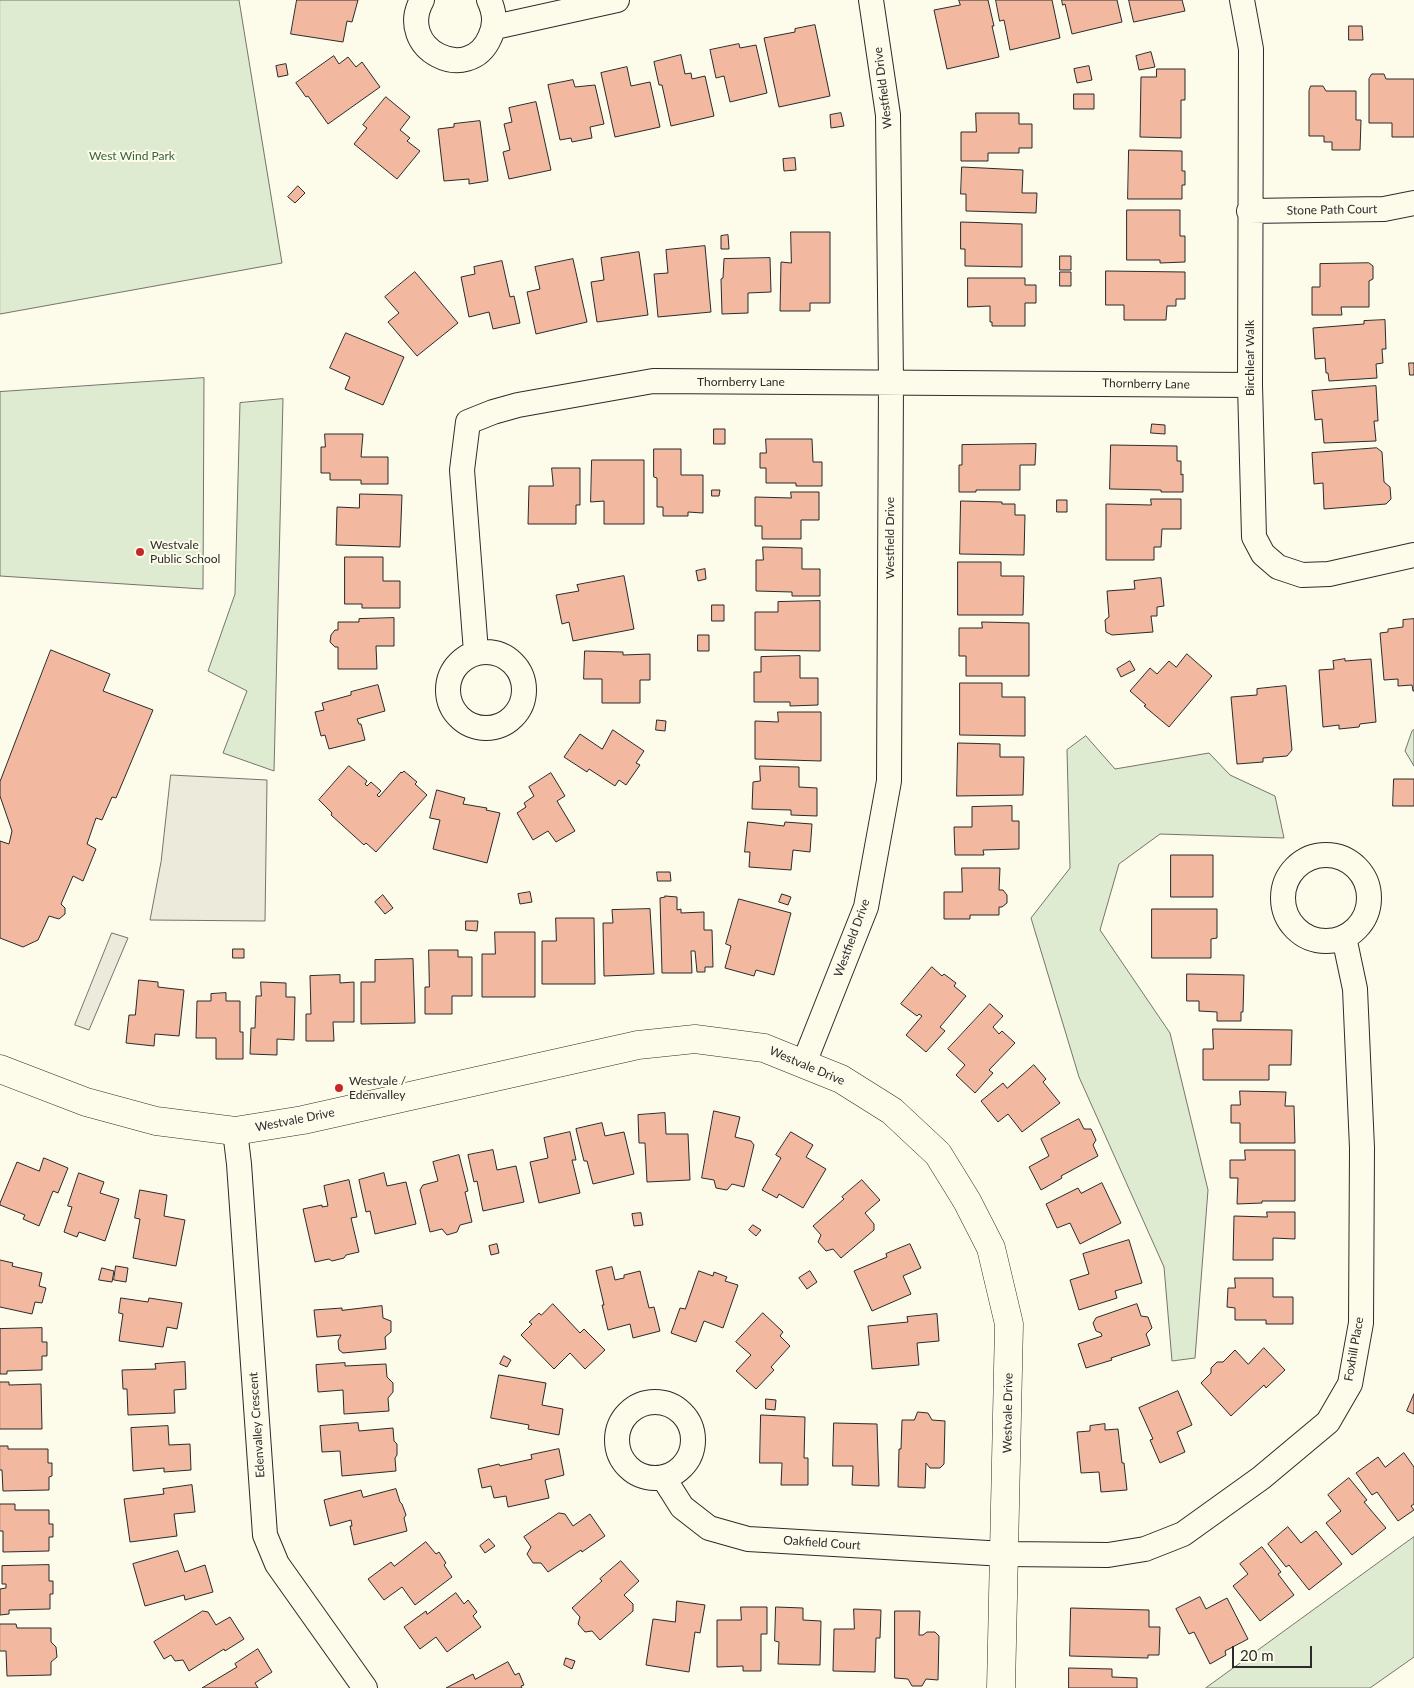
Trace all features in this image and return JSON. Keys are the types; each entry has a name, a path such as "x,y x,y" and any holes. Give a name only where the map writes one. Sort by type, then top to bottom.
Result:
{"street":[{"path":"422,0 417,9 416,25 422,42 435,55 448,60 464,60 477,54 487,44 495,27 494,10 489,0"},
{"path":"495,27 617,0"},
{"name":"Westfield Drive","path":"804,1063 866,907 888,781 891,382 888,115 871,0"},
{"name":"Birchleaf Walk","path":"1242,0 1251,49 1249,211 1250,385 1254,538 1263,554 1278,567 1302,575 1329,574 1414,554"},
{"name":"Stone Path Court","path":"1249,211 1384,209 1414,203"},
{"name":"Thornberry Lane","path":"476,652 462,470 468,422 493,412 518,405 653,381 1250,385"},
{"name":"Foxhill Place","path":"1005,1554 1108,1555 1145,1549 1183,1534 1261,1478 1328,1422 1350,1384 1361,1323 1362,1148 1355,988 1344,937"},
{"name":"Westvale Drive","path":"0,1069 86,1102 156,1121 235,1131 303,1120 638,1045 695,1039 764,1048 841,1078 892,1111 938,1154 967,1201 990,1248 1009,1324 1002,1688"},
{"name":"Edenvalley Crescent","path":"235,1131 239,1164 265,1535 277,1564 365,1688"},
{"name":"Oakfield Court","path":"663,1477 682,1507 709,1528 748,1538 1005,1554"}],"green space":[{"name":"West Wind Park","path":"0,0 239,0 282,263 0,314"},
{"path":"204,378 203,589 0,576 0,392"},
{"path":"283,399 274,771 223,753 247,691 208,671 235,594 240,403"},
{"path":"1414,730 1414,766 1405,751"},
{"path":"1086,736 1115,769 1209,753 1230,775 1275,796 1284,838 1160,834 1119,864 1100,930 1170,1033 1208,1190 1195,1358 1172,1361 1164,1267 1079,1077 1031,918 1070,868 1067,750"},
{"path":"1414,1537 1414,1657 1370,1688 1206,1688"}],"shaded area":[{"path":"171,775 267,780 265,921 150,920 161,862"},
{"path":"112,933 128,938 89,1030 75,1025"}],"building":[{"path":"297,0 358,0 352,22 347,21 343,42 291,34"},
{"path":"959,0 988,0 999,57 947,69 934,10 960,5"},
{"path":"996,0 1052,0 1060,38 1010,50 1004,20 1000,21"},
{"path":"1062,0 1117,0 1122,22 1072,34 1065,4 1063,5"},
{"path":"1129,0 1182,0 1185,11 1134,22"},
{"path":"815,25 830,96 779,107 764,38 795,32 795,29"},
{"path":"1349,26 1362,26 1363,40 1349,40"},
{"path":"739,44 740,48 756,45 767,93 730,102 724,76 716,78 710,50"},
{"path":"1151,52 1155,67 1139,70 1136,56"},
{"path":"681,55 685,74 691,73 692,79 705,76 714,116 671,126 662,85 659,85 654,62"},
{"path":"334,56 339,64 348,57 356,67 362,62 380,87 328,124 296,83"},
{"path":"286,64 288,75 278,77 276,66"},
{"path":"1089,66 1092,80 1077,83 1074,69"},
{"path":"627,67 631,86 650,82 660,127 615,137 601,73"},
{"path":"1157,69 1185,69 1185,100 1181,100 1181,138 1140,137 1141,77 1156,77"},
{"path":"1372,74 1384,74 1386,79 1414,79 1414,137 1392,137 1392,123 1369,123 1369,79"},
{"path":"573,80 575,87 595,85 604,124 590,127 592,138 572,142 571,138 560,140 548,85"},
{"path":"1311,86 1323,86 1326,91 1356,91 1356,120 1361,120 1360,150 1332,150 1332,142 1324,142 1324,136 1309,136 1309,91"},
{"path":"1074,94 1094,94 1094,109 1074,109"},
{"path":"386,97 410,117 400,130 410,138 407,141 420,151 397,179 354,144 367,128 363,125"},
{"path":"536,102 551,170 509,179 503,152 510,150 504,124 512,122 509,108"},
{"path":"841,113 844,126 831,128 830,115"},
{"path":"976,113 1019,113 1019,124 1032,124 1032,148 1019,148 1019,153 988,153 988,161 961,161 961,132 976,132"},
{"path":"480,121 488,181 469,184 469,179 444,181 438,129 454,127 454,124"},
{"path":"1129,150 1182,151 1182,171 1185,171 1185,185 1182,185 1182,199 1128,199"},
{"path":"795,158 796,170 784,171 783,159"},
{"path":"962,167 1023,170 1022,193 1037,193 1036,213 966,211 966,194 961,194"},
{"path":"298,186 305,193 295,203 288,197"},
{"path":"1127,210 1180,210 1180,236 1185,236 1185,262 1160,263 1160,260 1127,260"},
{"path":"961,222 1022,224 1022,267 965,266 965,249 961,249"},
{"path":"791,232 830,232 830,303 810,303 810,311 780,311 781,262 791,263"},
{"path":"728,235 729,249 721,249 721,236"},
{"path":"705,246 711,312 658,317 654,274 668,273 666,250"},
{"path":"639,252 648,315 597,322 591,282 604,280 601,258"},
{"path":"1060,256 1071,256 1071,270 1060,270"},
{"path":"770,258 771,292 748,293 748,313 722,314 721,279 723,278 724,259"},
{"path":"573,259 587,322 536,334 527,292 540,289 535,267"},
{"path":"502,261 510,297 514,296 520,323 493,329 489,312 469,317 461,277 475,274 474,267"},
{"path":"1369,263 1373,266 1373,279 1369,281 1369,307 1341,307 1342,315 1312,315 1312,287 1320,287 1320,264"},
{"path":"1106,271 1185,272 1185,299 1176,299 1176,306 1167,306 1166,320 1124,320 1124,305 1106,305"},
{"path":"415,272 458,323 417,356 388,322 399,313 385,297"},
{"path":"1060,272 1071,272 1071,286 1060,286"},
{"path":"968,278 1025,278 1025,285 1036,285 1036,303 1025,303 1025,326 992,326 992,322 990,322 990,306 968,307"},
{"path":"1385,320 1386,349 1382,349 1383,363 1376,364 1377,378 1329,381 1328,373 1326,373 1325,358 1315,359 1313,328 1364,324 1364,321"},
{"path":"346,333 404,357 383,405 345,389 350,377 330,368"},
{"path":"1409,363 1414,363 1414,375 1410,375"},
{"path":"1376,386 1378,421 1374,421 1376,441 1324,443 1322,419 1315,420 1312,391"},
{"path":"1152,424 1165,425 1165,434 1151,433"},
{"path":"714,429 725,429 725,444 714,444"},
{"path":"325,434 363,434 361,457 388,457 388,484 361,484 361,480 330,480 330,473 321,473 321,447 325,447"},
{"path":"766,439 812,439 813,462 822,462 822,486 796,486 796,483 766,483 766,468 760,468 760,453 766,453"},
{"path":"1036,444 1035,465 1020,465 1020,490 959,492 959,465 962,465 962,445"},
{"path":"1111,445 1177,446 1177,461 1181,461 1181,475 1183,474 1183,492 1110,489"},
{"path":"1377,448 1382,452 1384,482 1390,487 1391,499 1386,504 1324,509 1323,483 1314,484 1312,453"},
{"path":"654,449 681,449 681,475 703,475 703,513 688,512 688,516 663,516 663,507 657,507"},
{"path":"592,460 644,460 644,524 604,524 604,501 591,502"},
{"path":"552,468 580,468 580,505 576,505 576,524 528,524 529,486 553,486"},
{"path":"712,490 720,490 719,496 712,496"},
{"path":"791,492 819,492 819,520 801,520 801,539 762,539 762,526 755,526 755,497 791,498"},
{"path":"360,494 402,495 400,547 336,545 337,507 359,508"},
{"path":"1151,499 1181,499 1181,529 1162,529 1161,547 1154,547 1154,560 1106,560 1106,504 1151,505"},
{"path":"1057,500 1067,500 1067,512 1057,512"},
{"path":"961,501 1015,504 1015,515 1025,515 1024,555 960,554"},
{"path":"763,547 802,548 802,569 820,569 820,596 792,596 792,592 756,591 756,560 763,560"},
{"path":"345,557 383,557 383,581 400,581 400,608 362,608 362,604 345,604"},
{"path":"958,562 1001,562 1001,576 1024,576 1023,615 958,615"},
{"path":"705,569 706,579 698,581 696,571"},
{"path":"624,576 634,629 573,641 569,622 562,624 556,595 579,591 577,585"},
{"path":"1161,578 1164,606 1157,607 1157,616 1151,616 1153,632 1112,635 1106,632 1105,620 1109,617 1107,591 1135,589 1134,581"},
{"path":"820,601 820,651 755,650 755,612 778,612 778,602"},
{"path":"712,605 724,605 724,621 712,621"},
{"path":"394,618 394,646 376,646 377,669 338,669 338,647 335,647 330,642 331,635 335,630 338,630 338,622"},
{"path":"1414,619 1413,691 1412,685 1398,686 1398,679 1384,680 1380,633 1388,632 1388,629 1403,627 1403,620"},
{"path":"982,622 1029,623 1029,676 966,676 966,656 959,656 959,628 982,628"},
{"path":"698,635 709,635 709,651 698,651"},
{"path":"51,650 110,674 103,691 153,710 116,798 112,797 102,820 96,818 87,844 96,849 83,881 73,876 61,904 65,908 65,914 59,919 49,916 38,940 23,947 0,938 0,841 9,844 12,831 0,796 0,782"},
{"path":"585,651 623,652 623,655 650,654 650,680 640,680 640,703 602,703 602,679 584,679"},
{"path":"1187,654 1212,676 1169,727 1144,706 1146,705 1130,691 1150,668 1157,674 1169,661 1176,667"},
{"path":"800,656 800,678 818,678 818,705 790,706 790,702 754,702 754,672 761,672 761,657"},
{"path":"1345,659 1345,661 1371,659 1376,722 1360,724 1359,727 1339,729 1339,725 1323,727 1319,670 1334,669 1333,661"},
{"path":"1130,661 1135,670 1121,677 1117,669"},
{"path":"960,683 1002,683 1002,697 1025,697 1025,736 960,735"},
{"path":"378,685 385,711 357,719 359,724 361,724 365,740 329,749 325,735 321,736 315,712 324,710 322,703 351,695 351,692"},
{"path":"1286,686 1292,750 1287,756 1263,758 1263,762 1237,764 1231,697 1257,695 1257,689"},
{"path":"778,712 821,712 821,761 755,759 755,721 778,722"},
{"path":"657,720 666,721 665,731 656,730"},
{"path":"613,730 644,751 636,763 640,765 626,785 619,780 615,786 589,769 587,772 564,757 580,734 602,749"},
{"path":"958,743 1000,744 1000,757 1024,757 1023,795 957,796"},
{"path":"349,766 367,781 365,784 367,786 371,782 381,791 377,795 379,797 404,771 417,782 415,784 427,795 376,852 366,843 364,845 331,815 332,813 319,800"},
{"path":"760,766 799,767 799,787 817,788 817,816 791,815 791,810 752,809 753,782 760,781"},
{"path":"551,773 565,796 557,801 575,831 556,842 548,831 533,840 517,813 526,807 524,803 534,796 529,787"},
{"path":"1394,779 1414,779 1414,806 1393,806"},
{"path":"437,790 465,798 463,804 487,808 486,810 500,813 487,863 433,849 440,820 430,818"},
{"path":"1012,806 1012,821 1019,821 1019,849 983,850 984,855 955,855 954,827 972,827 972,807"},
{"path":"748,822 784,826 785,822 812,824 810,852 793,850 791,870 749,867 750,852 745,852"},
{"path":"1171,855 1213,855 1213,897 1171,897"},
{"path":"962,868 1000,868 999,890 1003,890 1007,895 1007,903 999,907 999,915 970,915 970,919 944,919 944,892 962,892"},
{"path":"657,872 670,872 671,881 658,881"},
{"path":"530,892 532,902 520,904 518,894"},
{"path":"782,894 791,897 788,905 779,902"},
{"path":"383,895 393,908 385,914 375,902"},
{"path":"665,896 677,897 677,910 681,909 681,913 704,912 704,930 712,930 713,967 705,967 705,972 697,972 695,951 691,951 692,973 662,973 660,898"},
{"path":"739,899 791,913 774,975 756,970 754,976 725,968 731,946 726,944"},
{"path":"650,909 654,974 604,976 603,923 613,923 612,910"},
{"path":"1152,909 1217,909 1217,938 1211,939 1211,958 1152,958"},
{"path":"556,918 594,918 595,984 542,984 542,941 556,941"},
{"path":"466,921 478,921 477,931 466,930"},
{"path":"495,932 535,932 535,997 482,997 482,954 495,954"},
{"path":"233,949 244,949 244,958 233,958"},
{"path":"429,950 458,950 458,957 472,957 472,996 452,996 452,1014 425,1014 425,987 429,987"},
{"path":"413,959 415,1023 361,1024 361,982 375,982 375,960"},
{"path":"932,967 942,976 944,974 956,983 954,986 966,996 940,1027 945,1031 926,1052 906,1035 922,1016 919,1014 917,1016 901,1004"},
{"path":"1187,974 1244,975 1241,1021 1217,1021 1217,1012 1199,1011 1199,1001 1187,1001"},
{"path":"340,975 340,983 354,982 354,1022 333,1022 334,1041 306,1041 306,1014 311,1014 310,976"},
{"path":"139,980 158,982 158,987 184,990 179,1036 155,1034 154,1046 126,1043 129,1015 135,1015"},
{"path":"261,982 286,983 286,997 295,997 294,1040 277,1039 277,1055 250,1054 251,1028 255,1028 256,996 261,996"},
{"path":"226,993 226,1001 240,1001 240,1032 243,1032 243,1059 216,1059 216,1038 196,1038 197,1001 211,1001 211,994"},
{"path":"990,1004 1003,1016 993,1027 999,1034 1002,1031 1015,1043 989,1070 993,1073 975,1093 956,1075 965,1065 948,1049"},
{"path":"1213,1029 1292,1030 1291,1065 1269,1065 1269,1080 1203,1080 1203,1049 1213,1049"},
{"path":"1034,1065 1046,1079 1043,1082 1060,1103 1022,1132 1008,1114 998,1122 981,1101 1003,1083 1007,1088"},
{"path":"1240,1091 1286,1092 1285,1106 1294,1106 1295,1143 1240,1143 1240,1123 1231,1123 1231,1105 1240,1105"},
{"path":"714,1111 740,1117 735,1137 751,1141 754,1145 744,1187 732,1184 727,1190 716,1188 714,1180 702,1178"},
{"path":"665,1113 666,1134 688,1134 690,1180 647,1182 645,1143 639,1143 638,1115"},
{"path":"1079,1119 1084,1129 1091,1129 1096,1140 1093,1145 1098,1156 1061,1176 1062,1178 1041,1190 1029,1167 1049,1156 1041,1139"},
{"path":"602,1123 605,1136 624,1132 634,1174 593,1184 587,1161 584,1161 576,1129"},
{"path":"570,1132 576,1160 572,1160 580,1193 539,1203 530,1162 548,1158 544,1138"},
{"path":"791,1132 813,1145 806,1157 826,1169 803,1208 779,1194 777,1198 762,1190 781,1158 776,1155"},
{"path":"493,1150 497,1170 516,1166 524,1202 483,1211 477,1181 474,1182 468,1155"},
{"path":"1245,1150 1295,1150 1295,1201 1262,1201 1262,1203 1237,1204 1238,1178 1230,1178 1230,1160 1245,1160"},
{"path":"459,1155 468,1191 465,1192 472,1222 460,1225 457,1232 447,1235 442,1229 430,1232 420,1190 423,1185 438,1181 433,1162"},
{"path":"44,1158 68,1168 58,1193 53,1191 39,1226 23,1219 25,1215 0,1205 0,1203 17,1162 39,1171"},
{"path":"79,1173 104,1182 100,1193 119,1199 105,1241 79,1232 77,1237 64,1232 72,1207 68,1206"},
{"path":"384,1173 387,1186 406,1182 416,1224 375,1234 370,1211 366,1212 359,1180"},
{"path":"349,1180 357,1217 351,1218 359,1252 332,1261 329,1259 315,1262 303,1209 322,1205 322,1207 328,1206 324,1186"},
{"path":"862,1180 880,1200 865,1213 874,1224 874,1230 841,1258 833,1249 826,1251 818,1242 821,1235 813,1226 844,1199 842,1197"},
{"path":"1102,1183 1121,1223 1080,1244 1070,1223 1057,1228 1046,1204 1078,1188 1081,1193"},
{"path":"140,1190 167,1195 164,1216 185,1220 176,1266 133,1258 140,1219 135,1218"},
{"path":"1267,1212 1295,1212 1295,1239 1273,1238 1273,1260 1233,1260 1234,1216 1267,1217"},
{"path":"641,1213 643,1225 634,1226 632,1214"},
{"path":"753,1225 761,1230 756,1236 749,1230"},
{"path":"1129,1240 1142,1283 1115,1291 1117,1298 1079,1310 1070,1280 1089,1274 1083,1254"},
{"path":"497,1244 499,1253 491,1255 489,1246"},
{"path":"910,1244 921,1268 903,1276 911,1294 872,1311 854,1271 887,1257 886,1254"},
{"path":"0,1260 13,1263 12,1266 42,1273 39,1286 46,1288 42,1303 35,1302 32,1314 0,1307"},
{"path":"116,1266 128,1268 126,1282 114,1280"},
{"path":"612,1267 615,1280 624,1278 624,1275 640,1271 649,1308 654,1307 660,1331 633,1338 630,1324 608,1330 596,1271"},
{"path":"102,1268 114,1271 112,1282 99,1280"},
{"path":"699,1271 713,1276 714,1272 727,1277 725,1281 738,1285 723,1328 704,1321 696,1342 671,1333 680,1308 685,1309"},
{"path":"810,1271 817,1282 807,1289 799,1278"},
{"path":"1235,1278 1273,1278 1273,1297 1293,1297 1293,1324 1266,1324 1266,1320 1235,1320 1235,1308 1227,1307 1228,1288 1235,1288"},
{"path":"121,1298 148,1302 149,1298 182,1303 177,1329 167,1327 163,1347 119,1341 123,1314 119,1313"},
{"path":"553,1304 580,1333 584,1329 605,1350 585,1369 570,1353 554,1369 521,1335 532,1324 529,1322 539,1313 541,1315"},
{"path":"1137,1304 1141,1316 1148,1317 1152,1328 1146,1334 1150,1345 1086,1368 1078,1344 1102,1336 1101,1333 1096,1331 1093,1323 1096,1318"},
{"path":"382,1306 383,1318 391,1321 391,1332 385,1337 386,1349 343,1353 339,1350 338,1341 341,1335 317,1337 314,1310 342,1308 342,1310"},
{"path":"763,1313 783,1332 780,1336 790,1346 771,1367 774,1370 756,1389 736,1371 751,1355 736,1342"},
{"path":"937,1314 939,1341 917,1343 919,1365 872,1369 868,1326 908,1322 907,1317"},
{"path":"42,1328 42,1342 47,1342 47,1356 42,1356 42,1370 7,1371 7,1374 0,1374 0,1329"},
{"path":"1264,1348 1285,1370 1266,1388 1264,1385 1231,1416 1201,1383 1211,1373 1211,1368 1217,1362 1223,1362 1235,1350 1248,1364"},
{"path":"504,1356 511,1360 507,1367 500,1364"},
{"path":"185,1362 186,1389 174,1390 175,1413 128,1415 127,1389 123,1389 122,1370 156,1369 155,1364"},
{"path":"345,1363 345,1366 386,1364 387,1377 393,1383 393,1392 388,1398 389,1411 344,1414 343,1390 318,1392 316,1365"},
{"path":"499,1375 546,1383 542,1405 563,1409 559,1435 528,1429 529,1425 491,1418"},
{"path":"0,1382 9,1382 9,1385 41,1384 42,1429 0,1429"},
{"path":"1178,1391 1192,1425 1177,1432 1185,1452 1160,1463 1150,1440 1153,1439 1139,1408"},
{"path":"1414,1394 1414,1414 1407,1411"},
{"path":"766,1399 776,1400 775,1410 766,1409"},
{"path":"918,1412 928,1413 932,1420 945,1421 944,1464 940,1468 930,1468 926,1463 925,1488 898,1487 902,1420 914,1420"},
{"path":"761,1415 805,1417 804,1458 808,1458 808,1485 781,1485 782,1463 760,1463"},
{"path":"358,1423 359,1431 393,1428 394,1441 397,1444 396,1471 342,1476 340,1451 322,1452 320,1426"},
{"path":"834,1423 877,1424 879,1486 852,1485 853,1466 833,1466"},
{"path":"1105,1424 1105,1430 1118,1429 1127,1490 1101,1492 1099,1472 1081,1473 1077,1432 1090,1431 1090,1426"},
{"path":"168,1426 169,1445 190,1444 191,1470 164,1472 164,1468 133,1471 131,1428"},
{"path":"0,1446 8,1446 8,1449 48,1449 48,1463 52,1463 49,1490 3,1491 2,1470 0,1470"},
{"path":"559,1449 564,1475 545,1480 549,1498 508,1507 506,1496 494,1498 491,1486 482,1488 478,1469 532,1459 531,1455"},
{"path":"1404,1453 1414,1467 1414,1504 1411,1506 1414,1510 1398,1521 1377,1492 1372,1495 1356,1473 1378,1457 1385,1467"},
{"path":"1349,1478 1367,1500 1364,1502 1386,1528 1352,1555 1326,1523 1341,1511 1328,1495"},
{"path":"192,1485 195,1512 174,1514 177,1536 130,1542 124,1499 164,1494 163,1489"},
{"path":"396,1489 406,1515 404,1518 407,1531 354,1545 350,1526 352,1526 351,1520 330,1526 324,1500 361,1490 363,1497"},
{"path":"0,1504 15,1504 15,1510 49,1510 49,1524 53,1524 53,1537 49,1537 49,1551 3,1552 3,1531 0,1531"},
{"path":"559,1513 565,1514 573,1526 590,1514 605,1536 548,1572 541,1563 533,1563 527,1554 531,1547 524,1537"},
{"path":"1288,1527 1301,1543 1316,1531 1342,1564 1309,1590 1289,1565 1286,1567 1268,1544"},
{"path":"489,1539 495,1546 485,1553 480,1546"},
{"path":"426,1542 436,1554 439,1552 446,1563 444,1565 452,1577 415,1605 402,1587 384,1600 368,1579 391,1562 394,1566"},
{"path":"1262,1547 1281,1572 1278,1574 1294,1595 1260,1621 1233,1586 1248,1574 1240,1564"},
{"path":"178,1551 185,1572 205,1565 213,1592 185,1600 184,1595 145,1606 133,1564"},
{"path":"621,1561 639,1581 624,1595 633,1604 633,1611 600,1640 592,1631 585,1632 578,1624 580,1617 572,1608 602,1581 600,1579"},
{"path":"49,1565 49,1581 53,1581 53,1594 50,1594 50,1609 9,1610 9,1614 0,1615 0,1589 6,1588 6,1584 2,1584 2,1566"},
{"path":"456,1593 464,1604 468,1600 477,1612 473,1616 481,1627 447,1652 436,1637 420,1649 404,1627 426,1611 427,1614"},
{"path":"1200,1597 1206,1609 1227,1598 1248,1639 1225,1651 1226,1655 1210,1664 1194,1632 1189,1634 1176,1609"},
{"path":"677,1601 705,1605 700,1633 695,1632 689,1672 646,1665 653,1619 675,1622"},
{"path":"741,1607 767,1607 767,1634 761,1634 761,1671 743,1671 743,1666 717,1667 717,1620 741,1620"},
{"path":"776,1607 803,1608 803,1620 821,1621 820,1665 778,1664 779,1642 775,1641"},
{"path":"1071,1608 1149,1610 1149,1627 1160,1627 1159,1655 1148,1655 1148,1658 1070,1656"},
{"path":"854,1609 881,1610 880,1638 876,1638 875,1672 833,1671 834,1629 854,1629"},
{"path":"203,1611 208,1612 216,1625 230,1617 244,1639 189,1671 183,1660 175,1661 171,1655 164,1659 154,1642"},
{"path":"895,1611 920,1611 919,1635 935,1632 939,1636 938,1680 926,1679 922,1686 912,1686 908,1679 895,1678"},
{"path":"0,1624 16,1624 17,1628 51,1628 51,1642 56,1647 57,1657 51,1662 51,1675 7,1676 6,1651 0,1651"},
{"path":"258,1649 272,1672 255,1683 258,1688 202,1688 237,1667 235,1664"},
{"path":"566,1658 575,1661 572,1669 564,1665"},
{"path":"508,1662 515,1675 519,1673 524,1685 521,1686 522,1688 446,1688 473,1674 475,1679"},
{"path":"1069,1668 1112,1669 1112,1677 1137,1678 1137,1688 1069,1688"}],"place":[{"name":"Westvale Public School","path":"140,552"},
{"name":"Westvale / Edenvalley","path":"339,1088"}]}
